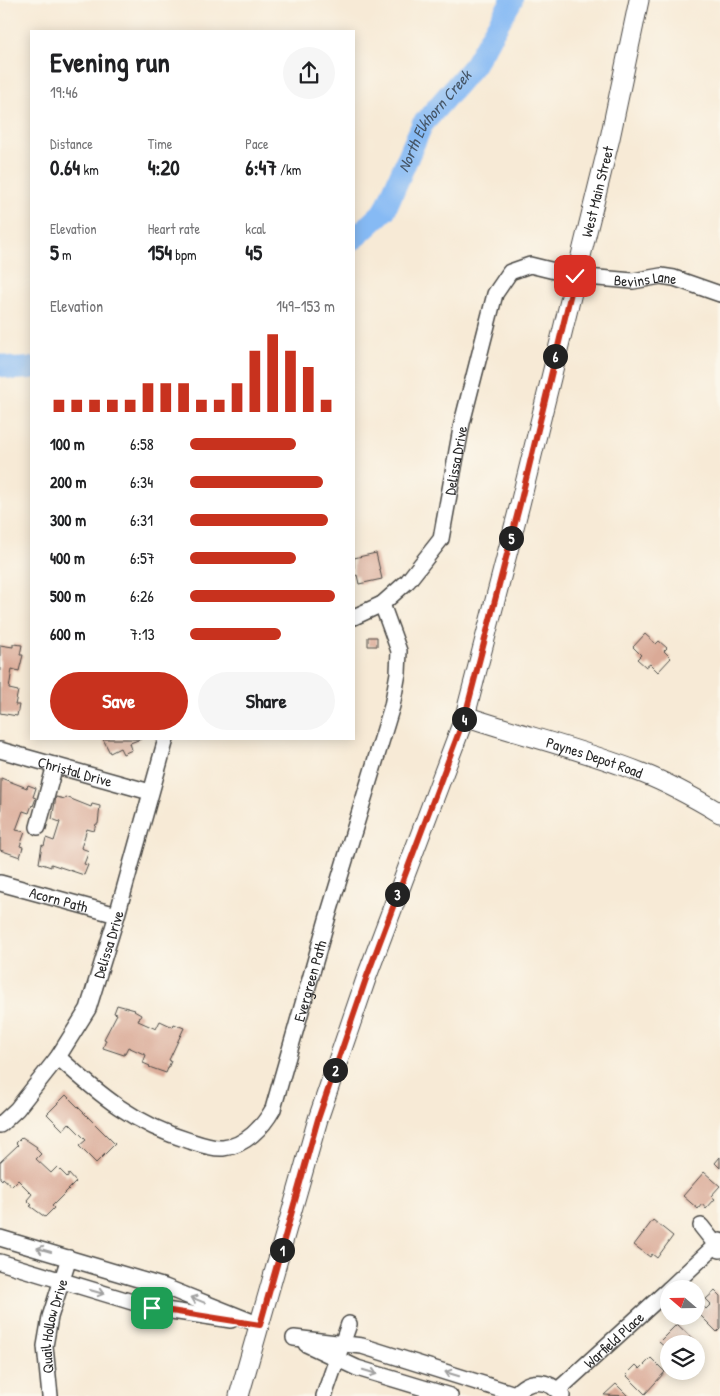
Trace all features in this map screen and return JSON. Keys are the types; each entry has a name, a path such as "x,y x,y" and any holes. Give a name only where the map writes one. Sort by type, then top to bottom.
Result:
{"main road":[{"name":"West Main Street","path":"239,1396 318,1119 367,976 465,716 521,500 628,62 639,0"},
{"name":"Paynes Depot Road","path":"465,716 575,749 643,773 683,792 720,813"}],"street":[{"name":"Bevins Lane","path":"510,272 530,265 575,276 633,281 661,276 674,278 720,294"},
{"name":"Delissa Drive","path":"355,617 382,604 408,582 441,539 462,423 495,294 510,272"},
{"name":"Evergreen Path","path":"58,1058 127,1114 163,1133 203,1145 224,1148 246,1140 263,1126 273,1109 328,916 392,706 398,673 399,651 382,604"},
{"name":"Delissa Drive","path":"0,1125 17,1109 58,1058 88,1009 117,915 166,740"},
{"name":"Christal Drive","path":"0,750 150,792"},
{"path":"38,827 55,765"},
{"name":"Acorn Path","path":"0,883 117,915"},
{"path":"701,1226 719,1245"},
{"path":"0,1238 165,1287 260,1325"},
{"name":"Warfield Place","path":"679,1280 719,1245"},
{"name":"Quail Hollow Drive","path":"50,1396 44,1346 50,1317 63,1282 69,1258"},
{"path":"0,1262 152,1308 260,1325"},
{"name":"Warfield Place","path":"560,1393 660,1298"},
{"path":"324,1396 349,1324"},
{"path":"339,1351 362,1346 515,1395 528,1384 535,1382 544,1382 560,1393"},
{"path":"339,1351 357,1368 450,1396"}],"building":[{"path":"376,553 382,579 359,584 357,575 355,576 355,558"},
{"path":"645,634 656,644 659,641 667,648 664,651 671,658 658,672 650,664 646,667 637,659 641,655 633,647"},
{"path":"368,637 377,637 377,646 368,646"},
{"path":"13,644 22,645 20,655 23,655 19,671 12,669 9,689 18,691 15,705 19,705 17,716 0,713 0,645 13,647"},
{"path":"104,740 138,740 130,743 132,750 123,754 120,748 110,753"},
{"path":"1,778 27,788 28,785 36,788 33,797 36,798 33,806 29,813 23,811 16,830 25,832 20,846 23,847 20,857 0,850"},
{"path":"56,797 65,799 66,797 91,807 92,804 100,806 98,824 96,824 94,831 87,829 81,848 89,851 84,864 88,865 84,875 51,864 51,867 39,863 42,845 44,846 46,838 54,841 60,822 52,819"},
{"path":"117,1005 135,1010 141,1015 138,1021 156,1029 160,1021 173,1027 174,1024 184,1028 169,1060 171,1061 166,1073 143,1063 146,1055 128,1047 124,1055 103,1048 106,1040 104,1039 117,1014 114,1013"},
{"path":"66,1095 115,1144 96,1163 79,1146 86,1140 69,1123 63,1130 47,1114"},
{"path":"22,1137 37,1147 36,1149 41,1154 36,1159 51,1173 57,1167 67,1177 69,1174 76,1182 52,1206 54,1208 45,1217 30,1206 32,1205 27,1200 32,1194 18,1180 12,1186 3,1178 2,1180 0,1178 0,1162 18,1145 16,1143"},
{"path":"720,1157 720,1168 715,1163"},
{"path":"704,1172 720,1186 711,1196 715,1199 706,1209 702,1204 698,1209 683,1196"},
{"path":"653,1220 673,1236 657,1258 652,1254 650,1257 634,1245"},
{"path":"715,1291 720,1296 720,1329 717,1332 705,1320 705,1308 711,1304 706,1299"},
{"path":"678,1325 689,1335 666,1335"},
{"path":"651,1358 660,1367 660,1378 645,1394 626,1375 636,1365 640,1369"},
{"path":"616,1384 628,1396 604,1395"}],"waterway":[{"name":"North Elkhorn Creek","path":"355,238 385,210 422,125 474,65 512,0"},
{"name":"North Elkhorn Creek","path":"0,365 14,369 30,368"}],"route":[{"path":"152,1308 260,1325 318,1119 367,976 465,716 520,504 575,276"}]}
